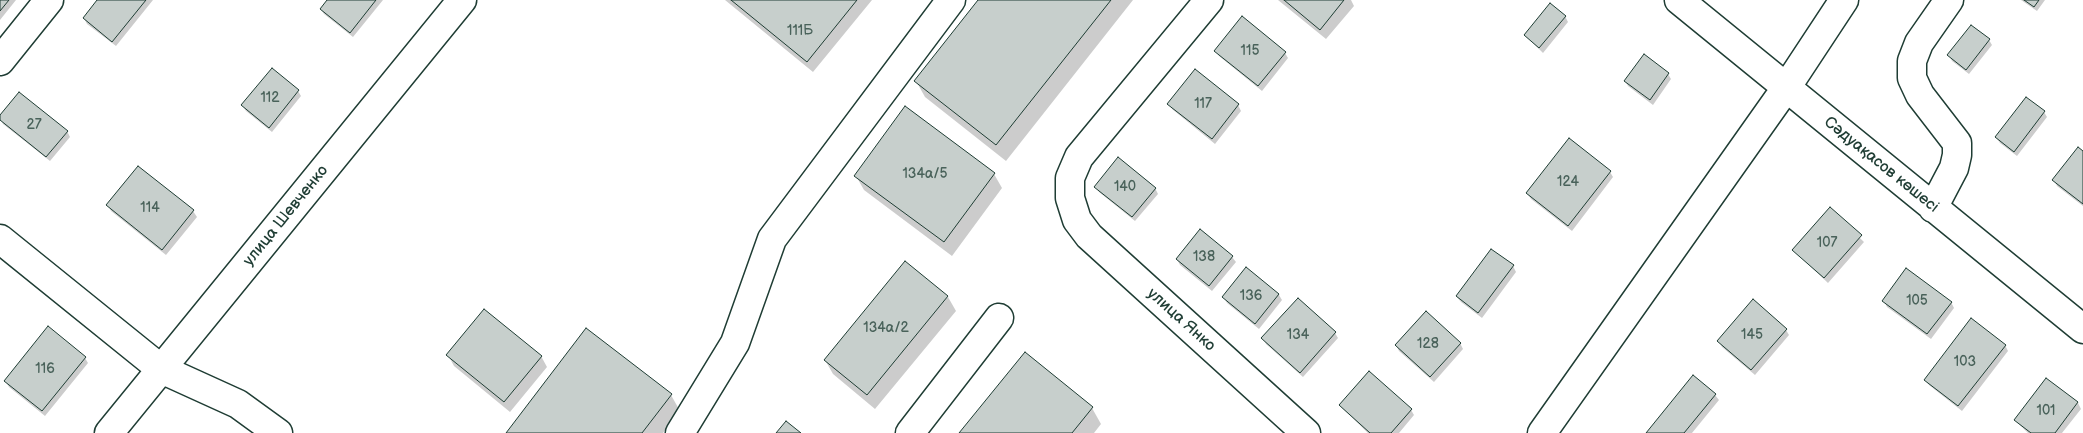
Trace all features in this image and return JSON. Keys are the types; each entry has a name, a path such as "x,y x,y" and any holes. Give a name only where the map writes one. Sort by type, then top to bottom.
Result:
{"street":[{"path":"0,61 49,0"},
{"name":"улица Шевченко","path":"109,433 462,0"},
{"path":"680,433 734,343 772,239 951,0"},
{"name":"улица Янко","path":"1210,0 1079,157 1070,178 1070,198 1077,220 1089,236 1306,433"},
{"name":"Сәдуақасов көшесі","path":"1679,0 2083,328"},
{"path":"1542,433 1786,88 1844,0"},
{"path":"1933,208 1954,168 1958,155 1957,142 1920,95 1912,78 1912,61 1919,43 1949,0"},
{"path":"0,239 161,369 238,404 278,433"},
{"path":"910,433 999,318"}],"building":[{"path":"0,0 9,0 0,11"},
{"path":"97,0 146,0 112,42 83,18"},
{"path":"327,0 376,0 350,33 320,9"},
{"path":"731,0 857,0 807,62"},
{"path":"978,0 1111,0 996,145 914,81"},
{"path":"1284,0 1344,0 1320,30"},
{"path":"2024,0 2039,0 2034,7"},
{"path":"1550,3 1566,16 1539,48 1524,35"},
{"path":"1242,16 1286,52 1258,86 1214,51"},
{"path":"1971,25 1990,39 1966,70 1947,55"},
{"path":"1644,54 1669,73 1650,100 1624,81"},
{"path":"272,68 299,90 269,128 241,105"},
{"path":"1195,69 1239,104 1212,139 1167,104"},
{"path":"19,92 68,131 46,157 0,120 0,115"},
{"path":"2026,97 2045,111 2014,152 1995,137"},
{"path":"905,106 995,173 944,242 854,176"},
{"path":"1569,138 1611,171 1568,226 1526,193"},
{"path":"2078,147 2083,151 2083,204 2052,180"},
{"path":"1118,157 1156,188 1132,217 1094,187"},
{"path":"138,166 194,210 162,250 106,205"},
{"path":"1830,207 1862,235 1824,278 1792,250"},
{"path":"1200,229 1233,256 1209,286 1176,259"},
{"path":"1491,249 1514,265 1478,313 1456,296"},
{"path":"905,261 948,296 867,395 824,360"},
{"path":"1246,267 1279,294 1255,324 1222,297"},
{"path":"1906,268 1952,302 1927,334 1882,301"},
{"path":"1298,298 1336,332 1300,373 1261,338"},
{"path":"1753,299 1787,329 1751,370 1717,341"},
{"path":"484,309 542,356 504,402 446,355"},
{"path":"1426,311 1461,343 1430,377 1395,345"},
{"path":"1971,318 2006,345 1958,406 1924,380"},
{"path":"48,326 86,357 42,411 4,381"},
{"path":"586,328 672,394 642,433 506,433"},
{"path":"1025,352 1093,407 1072,433 959,433"},
{"path":"1369,371 1412,409 1391,433 1370,433 1339,405"},
{"path":"1693,375 1716,394 1684,433 1646,433"},
{"path":"2046,378 2078,402 2055,433 2031,433 2014,420"},
{"path":"786,421 801,433 776,433"}]}
